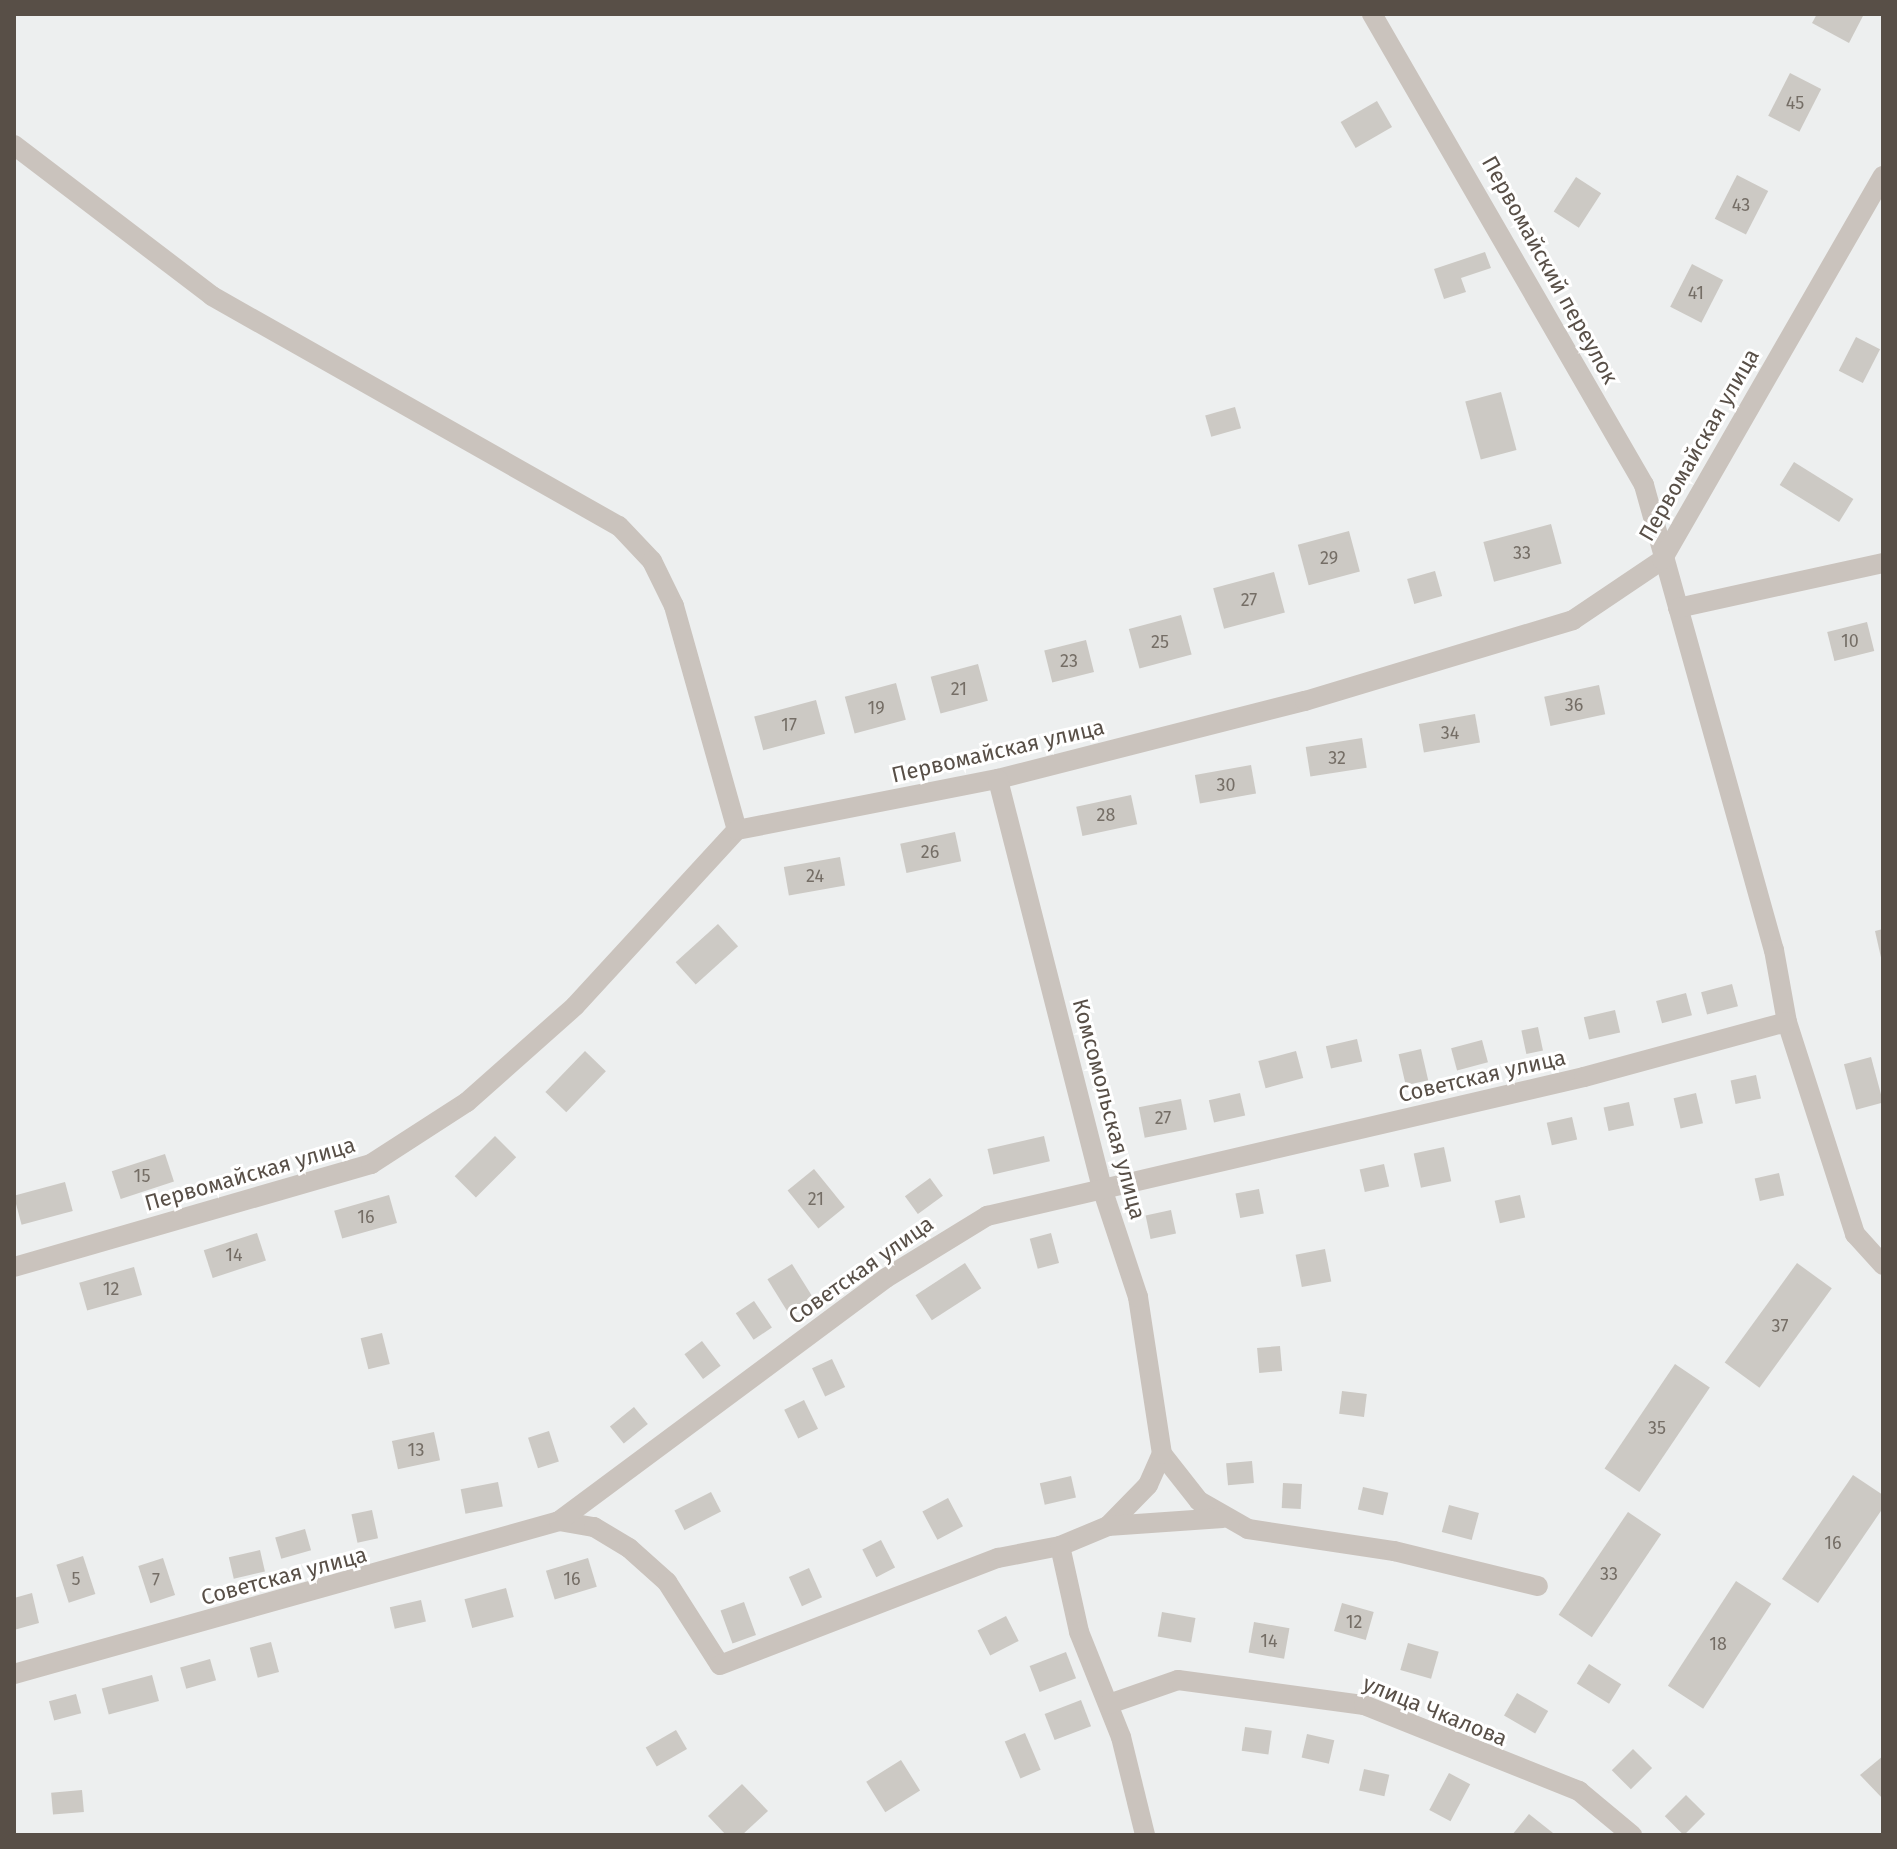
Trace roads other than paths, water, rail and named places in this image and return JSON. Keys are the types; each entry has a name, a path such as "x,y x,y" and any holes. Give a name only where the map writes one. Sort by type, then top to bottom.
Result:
{"street":[{"name":"Первомайский переулок","path":"1372,14 1644,485 1662,560 1774,950 1787,1022 1851,1225 1883,1265"},
{"path":"16,150 212,296 619,526 652,561 674,606 737,830"},
{"name":"Первомайская улица","path":"14,1267 371,1164 467,1102 575,1006 737,830 998,779 1305,701 1573,620 1662,560 1883,176"},
{"path":"1678,608 1883,563"},
{"name":"Комсомольская улица","path":"998,779 1102,1188 1138,1297 1162,1454 1181,1484 1223,1518"},
{"name":"Советская улица","path":"14,1674 559,1521 944,1238 987,1216 1584,1077 1787,1022"},
{"name":"Комсомольская улица","path":"559,1521 594,1527 629,1548 667,1582 720,1665 998,1558 1060,1546 1108,1526 1137,1501 1162,1454"},
{"name":"Комсомольская улица","path":"1108,1526 1223,1518 1538,1586"},
{"path":"1060,1546 1079,1632 1109,1704 1145,1835"},
{"name":"улица Чкалова","path":"1109,1704 1178,1680 1364,1705 1579,1791 1632,1835"}]}
